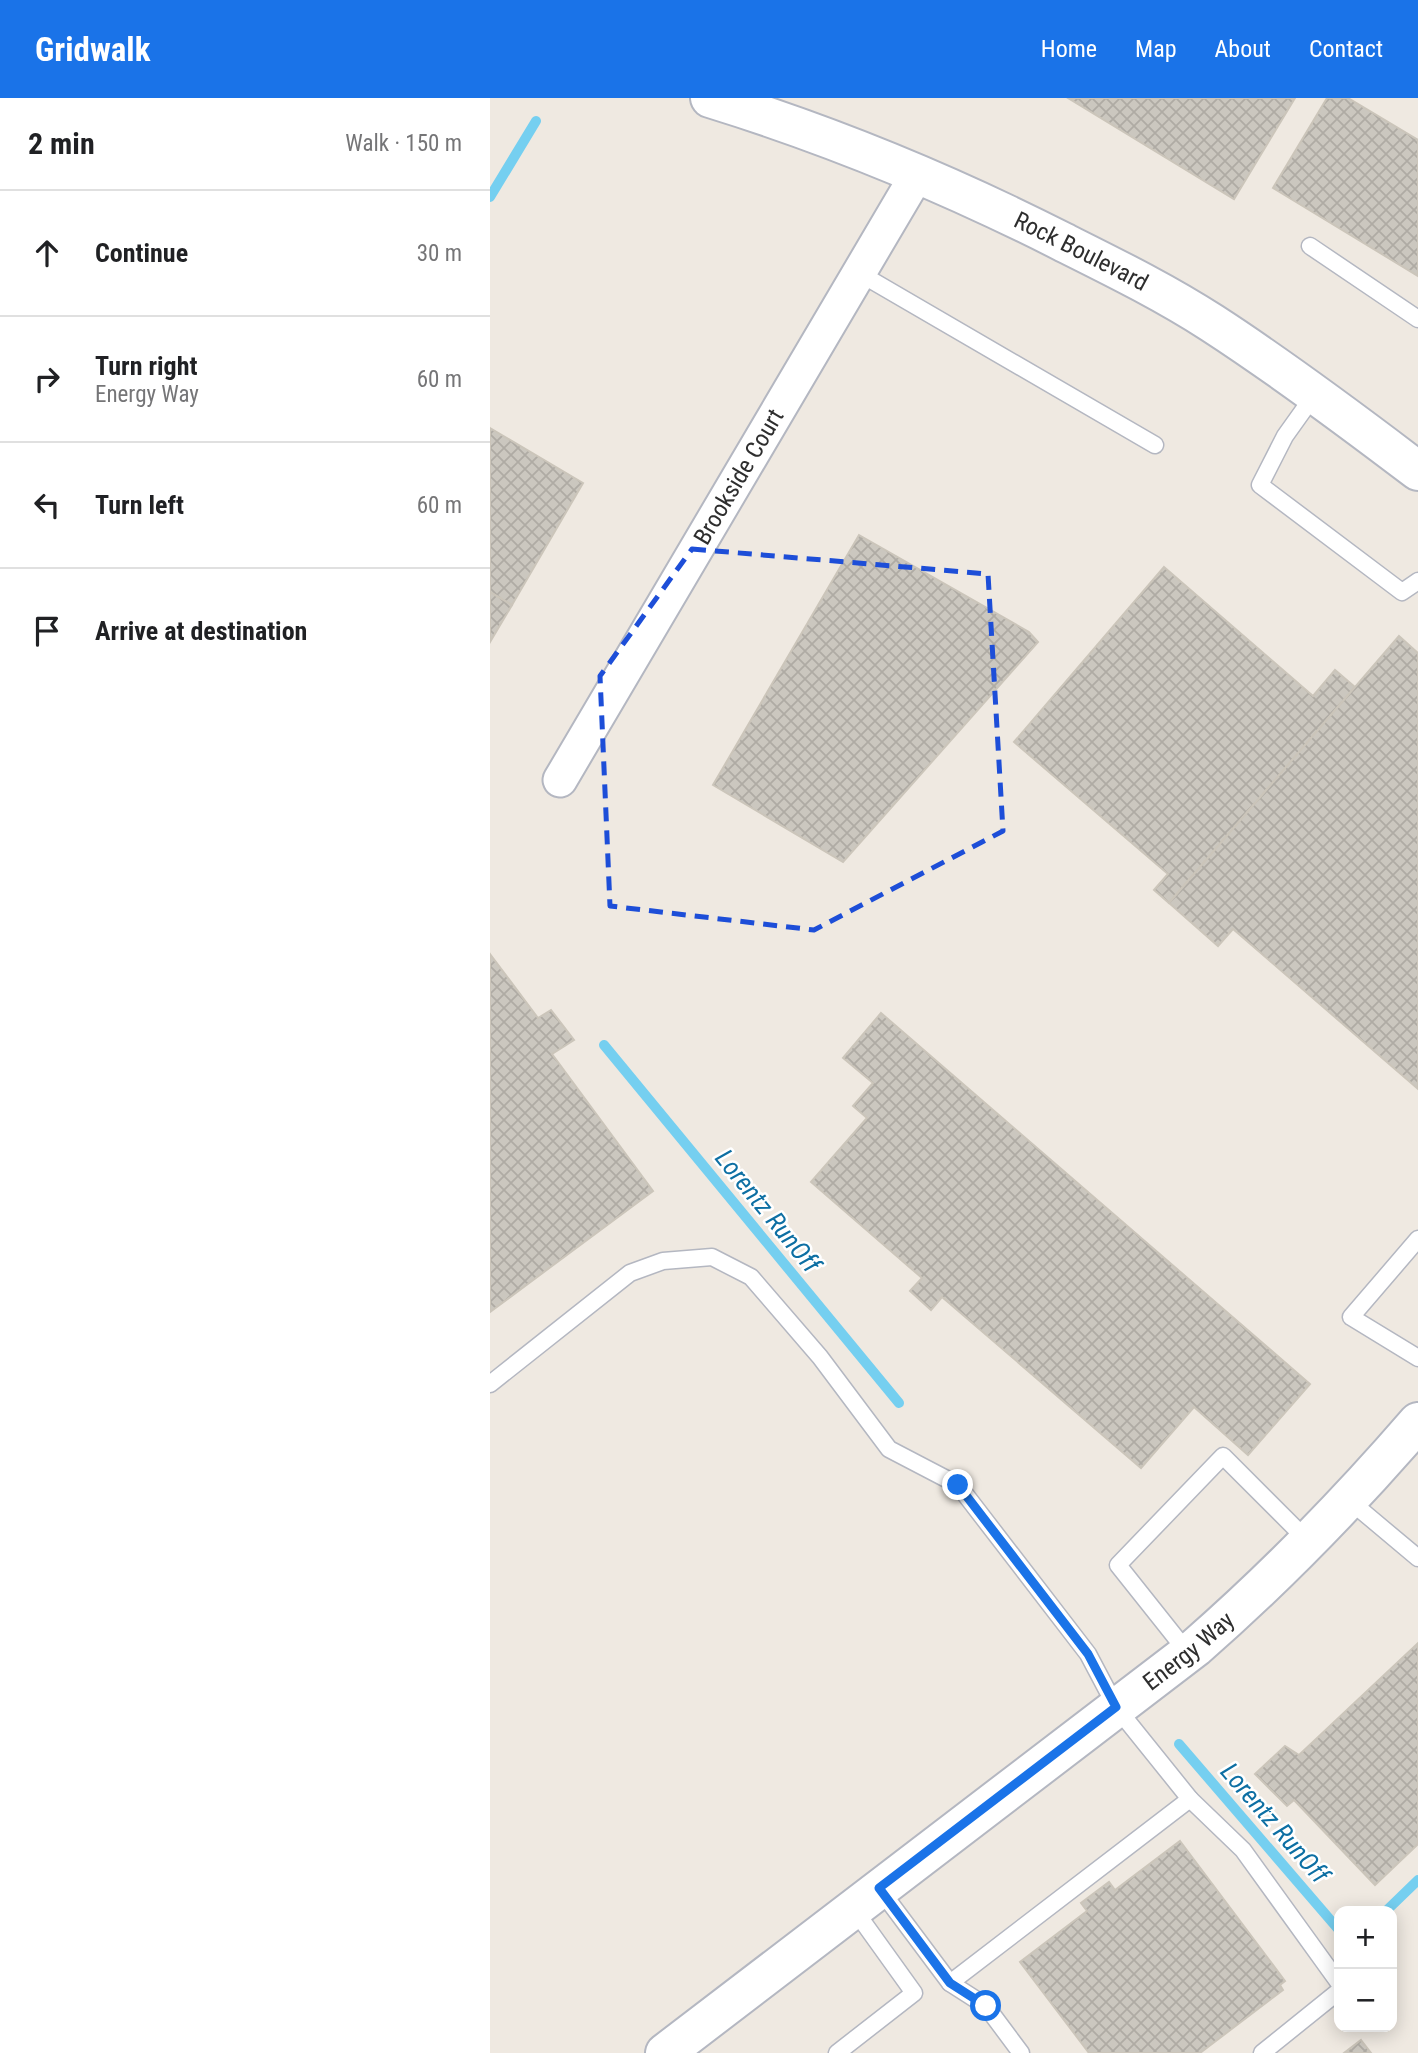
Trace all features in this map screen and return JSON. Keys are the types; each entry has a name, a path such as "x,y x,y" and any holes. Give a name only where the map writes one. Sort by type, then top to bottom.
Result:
{"street":[{"name":"Rock Boulevard","path":"710,98 849,144 918,173 1127,274 1210,322 1315,394 1418,471"},
{"name":"Brookside Court","path":"560,780 918,173"},
{"name":"Energy Way","path":"682,2048 866,1898 1188,1653 1268,1584 1309,1543 1350,1501 1418,1422"}],"lane":[{"path":"1310,246 1418,319"},
{"path":"859,273 1155,444"},
{"path":"1315,394 1279,445 1260,485 1402,592 1418,581"},
{"path":"1418,1239 1351,1317 1418,1358"},
{"path":"490,1384 630,1273 663,1261 712,1257 751,1277 820,1357 889,1449 958,1485 1088,1654 1116,1707 1189,1799 1243,1850 1334,1976"},
{"path":"1188,1653 1118,1565 1223,1456 1309,1543"},
{"path":"1350,1501 1418,1558"},
{"path":"950,1983 1189,1799"},
{"path":"866,1898 950,1983 986,2006 1021,2053"},
{"path":"837,2053 914,1993 866,1898"},
{"path":"1262,2053 1334,1995"}],"highlighted area":[{"path":"692,549 988,574 1003,831 814,930 610,906 600,676"}],"building":[{"path":"1068,98 1295,98 1234,199"},
{"path":"1327,98 1348,98 1418,140 1418,276 1273,188"},
{"path":"490,428 583,483 512,605 490,592"},
{"path":"859,535 1029,632 1038,642 843,862 713,785"},
{"path":"1164,567 1313,696 1335,670 1355,687 1169,903 1154,890 1168,874 1014,742"},
{"path":"490,592 512,605 490,642"},
{"path":"1399,636 1418,653 1418,1089 1233,929 1218,946 1169,903"},
{"path":"490,954 538,1018 551,1010 574,1040 552,1054 653,1191 490,1312"},
{"path":"881,1013 1310,1384 1248,1455 1194,1407 1141,1468 942,1297 931,1310 910,1291 922,1278 811,1182 867,1118 853,1106 873,1083 843,1058"},
{"path":"1418,1643 1418,1844 1375,1885 1294,1800 1287,1806 1255,1774 1285,1746 1299,1755"},
{"path":"1180,1841 1285,1981 1280,1985 1283,1990 1200,2053 1089,2053 1020,1962 1087,1911 1081,1903 1109,1882 1115,1890"},
{"path":"1361,2040 1371,2053 1344,2053"}],"waterway":[{"path":"490,197 536,121"},
{"name":"Lorentz RunOff","path":"604,1045 899,1403"},
{"name":"Lorentz RunOff","path":"1179,1744 1334,1924"},
{"name":"Lorentz RunOff","path":"1391,1906 1418,1880"}],"route":[{"path":"958,1485 1088,1654 1116,1707 879,1888 950,1983 986,2006"}]}
